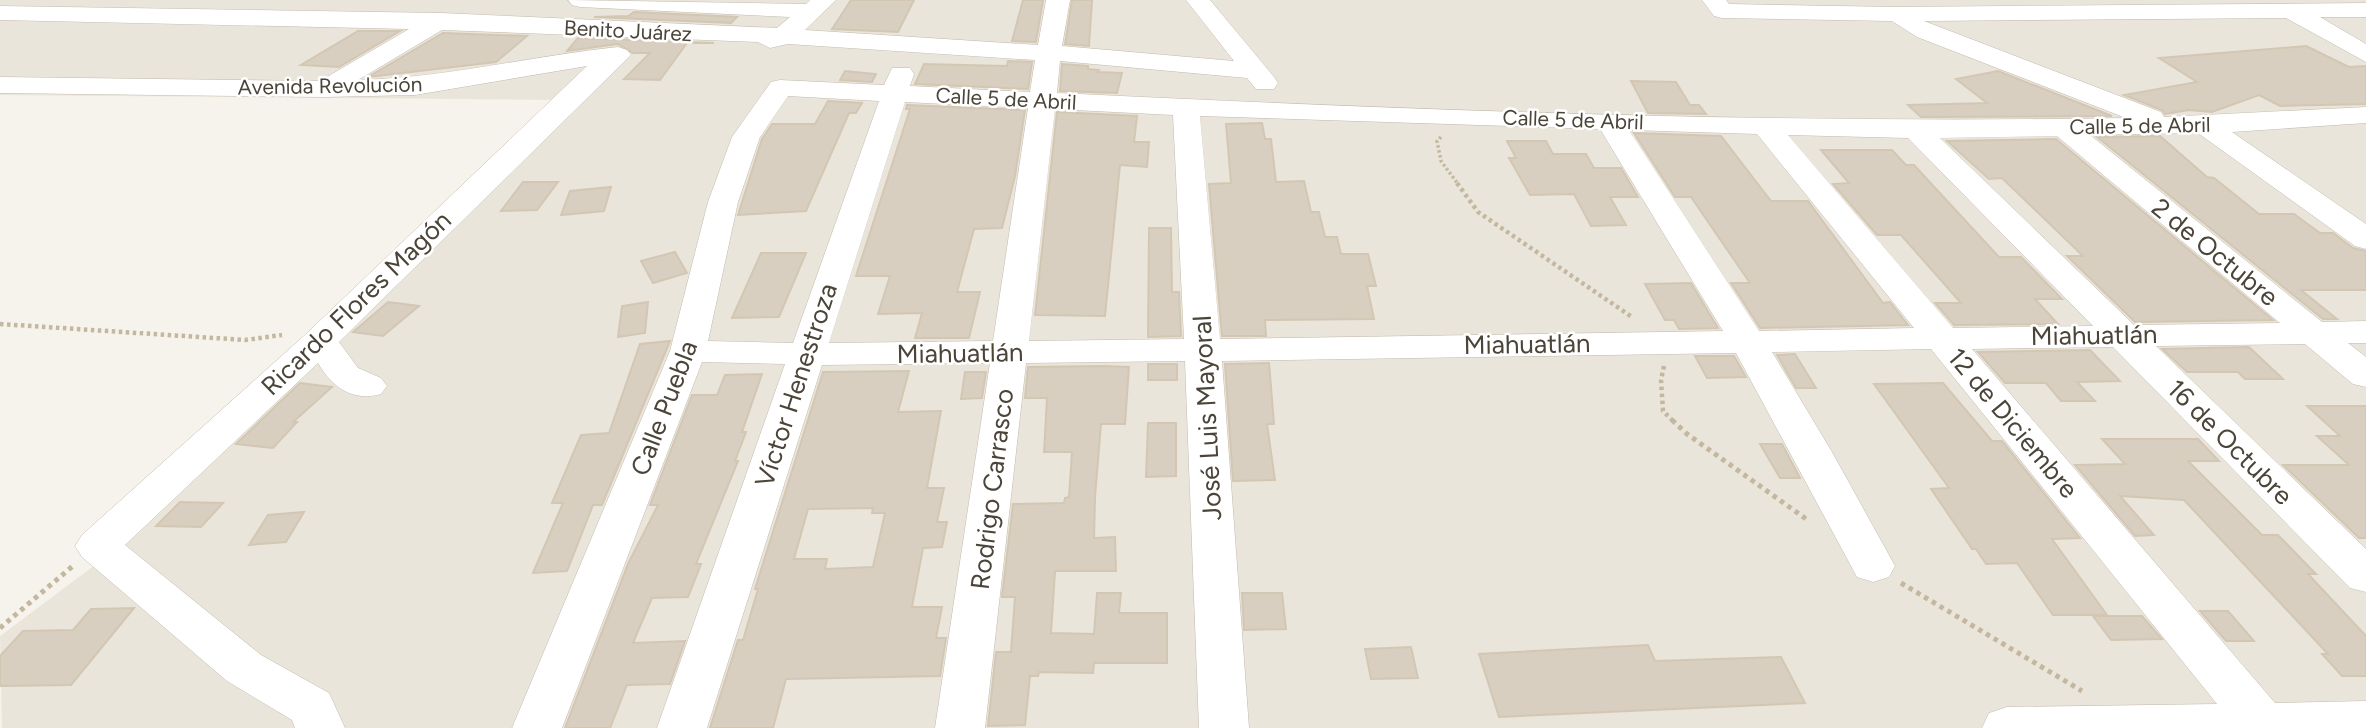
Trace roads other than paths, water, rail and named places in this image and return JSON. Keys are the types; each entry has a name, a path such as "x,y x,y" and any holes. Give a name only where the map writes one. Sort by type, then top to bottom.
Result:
{"street":[{"path":"313,18 345,0"},
{"path":"324,89 476,0"},
{"path":"580,0 818,5"},
{"name":"Rodrigo Carrasco","path":"960,728 1049,51 1058,0"},
{"path":"1198,0 1287,112"},
{"path":"1714,0 1722,11 1895,14 2281,5 2366,10"},
{"path":"1872,0 1926,32 2165,124"},
{"path":"781,38 818,5"},
{"path":"2281,5 2366,54"},
{"name":"Benito Juárez","path":"0,13 438,22 913,43 1049,51 1255,71"},
{"name":"Avenida Revolución","path":"0,85 324,89 415,87 557,61 751,46 781,38"},
{"name":"Víctor Henestroza","path":"682,728 913,43"},
{"name":"Ricardo Flores Magón","path":"320,728 311,706 244,668 97,546 304,338 612,55"},
{"name":"Calle 5 de Abril","path":"780,88 1287,112 1916,130 2204,125 2366,115"},
{"name":"Calle Puebla","path":"537,728 688,351 723,202 746,137 780,88"},
{"name":"José Luis Mayoral","path":"1186,108 1203,350 1224,728"},
{"path":"1609,121 1746,340 1839,498 1872,566"},
{"name":"12 de Diciembre","path":"1764,124 2262,723"},
{"path":"2204,125 2366,239"},
{"name":"2 de Octubre","path":"2064,128 2366,376"},
{"name":"16 de Octubre","path":"1916,130 2366,576"},
{"name":"Miahuatlán","path":"688,351 806,354 1203,350 2366,332"},
{"path":"304,338 332,355 344,376 368,386"},
{"path":"2007,728 2366,722"}]}
